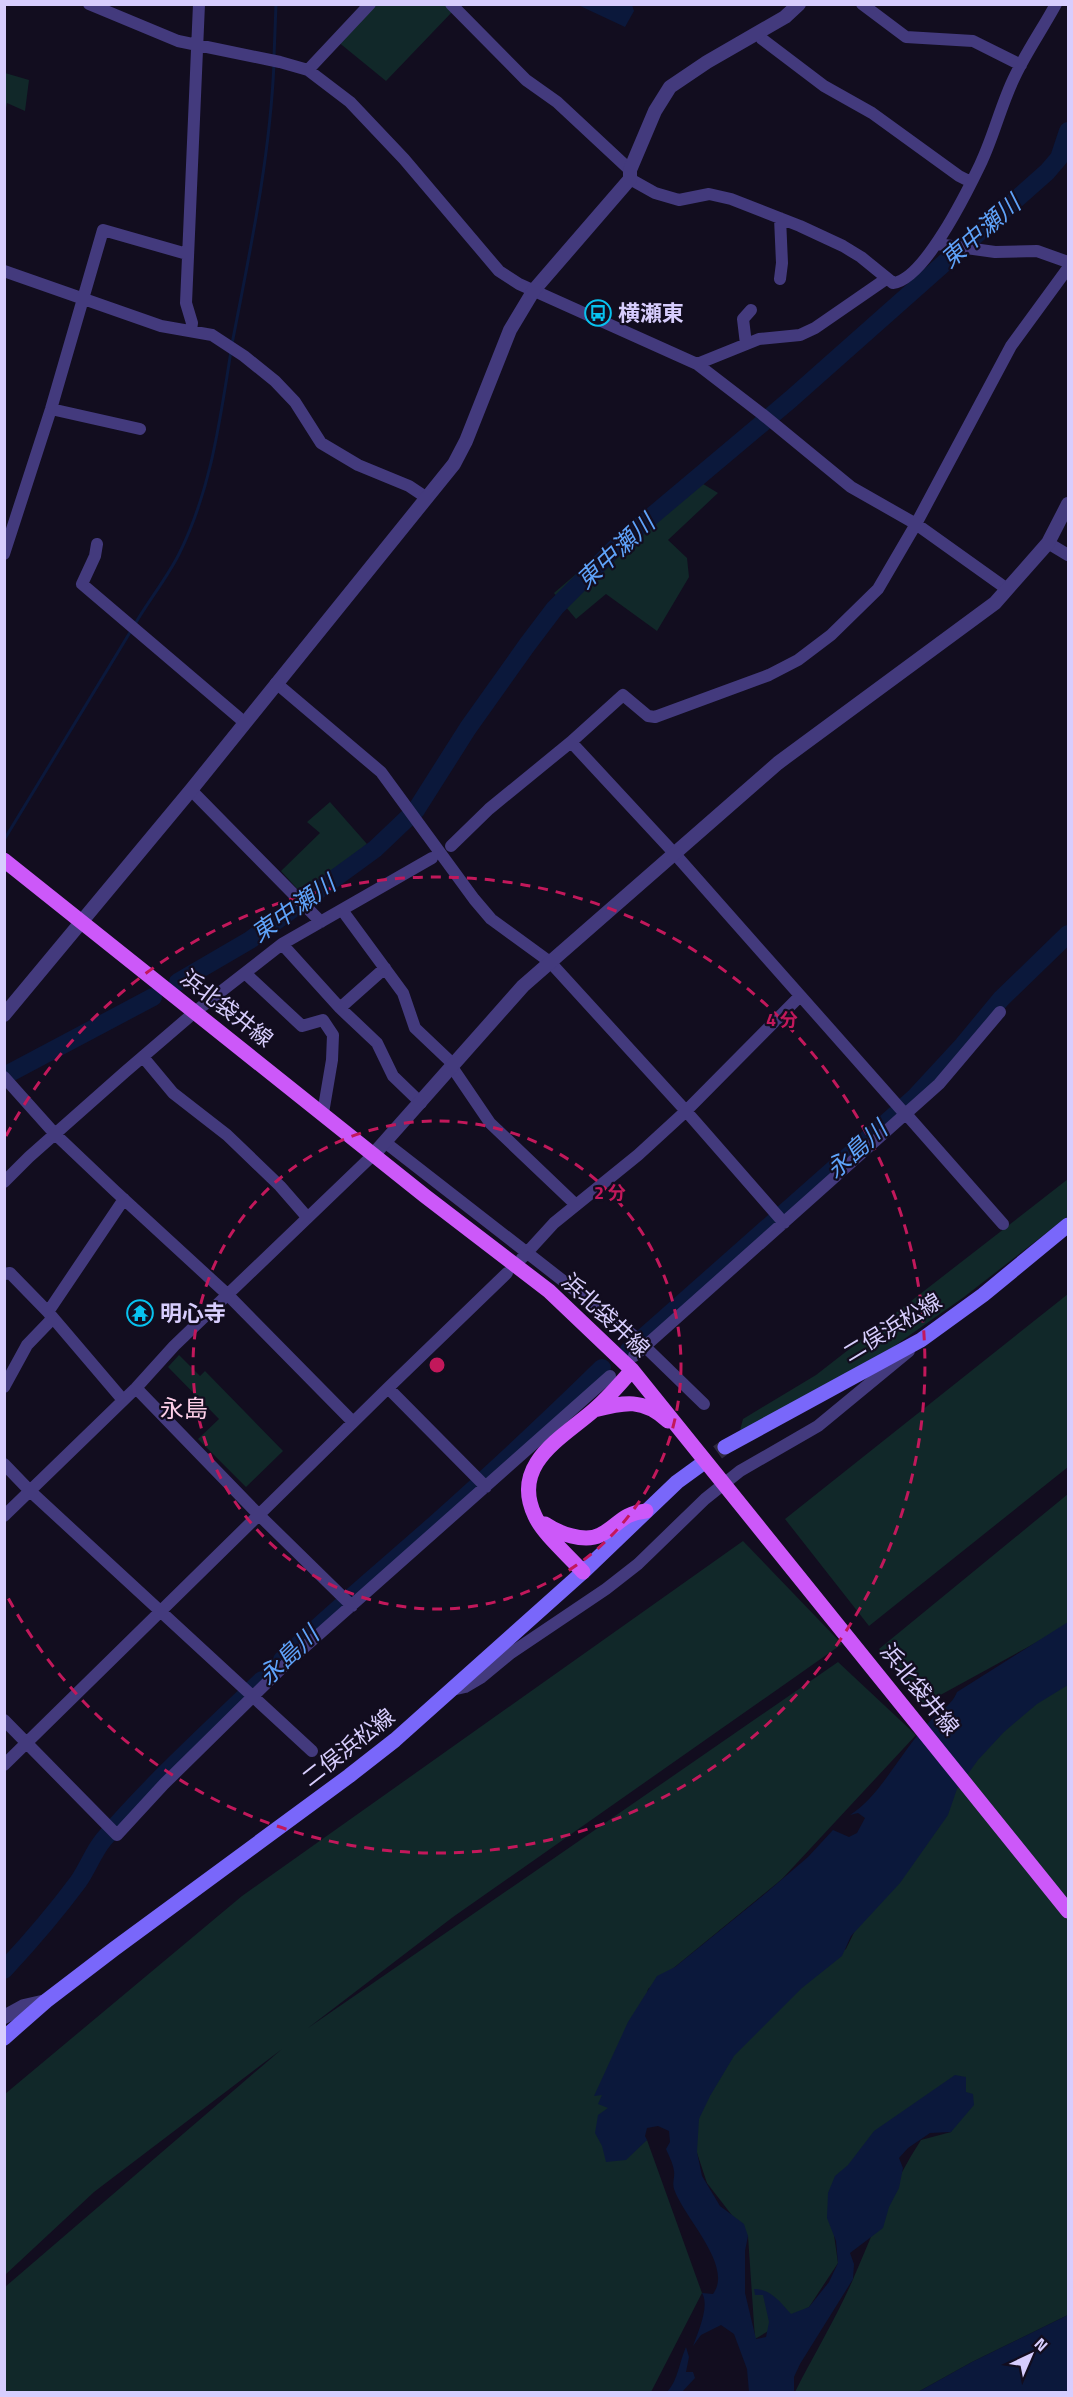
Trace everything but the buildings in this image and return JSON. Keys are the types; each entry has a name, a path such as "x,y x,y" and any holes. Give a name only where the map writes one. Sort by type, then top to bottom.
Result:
{"main road":[{"name":"浜北袋井線","path":"4,860 549,1291 633,1363 694,1446 1068,1911"},
{"name":"二俣浜松線","path":"724,1447 921,1340 983,1296 1068,1225"},
{"path":"583,1572 535,1517 529,1497 533,1468 547,1448 594,1410 633,1363"},
{"path":"594,1410 628,1402 645,1405 665,1418 694,1446"},
{"name":"二俣浜松線","path":"4,2038 46,2001 349,1776 452,1690 583,1572 646,1511 699,1466"},
{"path":"535,1517 558,1532 579,1537 598,1537 631,1513 646,1511"}],"street":[{"path":"89,4 157,34 308,70 358,110 404,159 499,271 519,284 697,364 767,417 851,487 916,524 1007,589"},
{"path":"191,330 192,323 186,303 187,255 199,4"},
{"path":"308,70 370,4"},
{"path":"451,4 526,80 557,102 630,175 665,197 679,200 710,194 731,198 843,246 861,257 886,279 896,283 905,280 937,244 981,163 994,125 1021,65 1056,4"},
{"path":"4,1015 191,790 454,464 510,330 534,290 630,175 655,111 670,87 707,62 785,17 799,4"},
{"path":"862,4 906,37 973,41 1021,65"},
{"path":"759,33 762,39 824,86 872,112 959,176 971,182"},
{"path":"780,218 782,263 780,279"},
{"path":"4,554 9,524 51,410 103,230 187,255"},
{"path":"937,244 995,252 1037,251 1068,262"},
{"path":"451,846 489,809 623,695 648,716 655,717 769,675 798,660 831,635 878,589 916,524 1011,346 1068,268"},
{"path":"4,271 161,326 212,335 275,381 295,402 321,443 358,465 409,486 428,498"},
{"path":"697,364 759,339 800,335 815,328 886,279"},
{"path":"746,344 743,319 751,310"},
{"path":"51,410 140,429"},
{"path":"4,1516 136,1388 174,1346 227,1294 386,1143 523,986 778,763 987,609 1048,543 1068,504"},
{"path":"1048,543 1068,555"},
{"path":"97,544 95,556 82,584 244,722"},
{"path":"276,683 381,772 474,899 491,918 550,962 686,1111 781,1220"},
{"path":"571,741 674,853 1003,1224"},
{"path":"191,790 321,922"},
{"path":"4,1182 55,1134 196,1011 282,944 432,858"},
{"path":"342,910 403,993 415,1028 453,1066 495,1129 575,1204"},
{"path":"282,944 340,1008 377,1043 393,1076 421,1103"},
{"path":"340,1008 385,968"},
{"path":"245,973 302,1026 323,1020 333,1035 332,1060 323,1113"},
{"path":"524,1256 575,1204 638,1155 686,1111 800,996"},
{"path":"633,1363 644,1347 781,1220 824,1185 903,1111 939,1084 1000,1012"},
{"path":"143,1057 173,1093 227,1135 280,1186 307,1216"},
{"path":"6,1079 55,1134 227,1294 353,1422"},
{"path":"386,1143 524,1256 634,1336 704,1404"},
{"path":"4,1387 27,1345 51,1315 124,1200"},
{"path":"4,1274 10,1273 51,1315 123,1400"},
{"path":"4,1766 507,1273"},
{"path":"452,1690 465,1688 482,1677 511,1653 606,1589 638,1564 705,1499 730,1490 740,1471 818,1426 921,1340"},
{"path":"4,1720 113,1831 164,1784 251,1695 291,1660 349,1603 483,1484 610,1376"},
{"path":"136,1388 259,1515 349,1603"},
{"path":"388,1388 483,1484"},
{"path":"4,1464 30,1491 312,1751"},
{"path":"4,2017 24,2006 46,2001"}],"green space":[{"path":"373,5 446,5 453,11 386,81 337,41"},
{"path":"5,73 29,80 25,111 7,103 5,113"},
{"path":"690,476 718,493 668,540 687,558 689,577 657,631 606,594 576,619 554,593"},
{"path":"330,802 367,844 303,895 281,871 320,833 307,822"},
{"path":"1068,1179 1068,1216 964,1297 893,1347 739,1434 743,1419 816,1375"},
{"path":"1068,1294 1068,1467 869,1626 785,1519"},
{"path":"179,1355 200,1376 205,1371 283,1451 246,1487 198,1439 219,1419 168,1367"},
{"path":"1068,1494 1068,1625 924,1704 879,1649"},
{"path":"743,1541 842,1644 453,1917 308,2028 838,1662 916,1735 782,1879 648,1989 607,2161 647,2140 702,2293 651,2392 5,2392 5,2287 282,2049 94,2192 5,2275 5,2094 242,1896"},
{"path":"1068,1676 1068,2315 972,2362 918,2392 795,2392 840,2306 911,2156 921,2140 951,2132 966,2092 828,2193 838,2263 809,2307 755,2339 748,2236 707,2183 687,2123 750,2008 846,1949 924,1789"}],"water":[{"path":"578,5 632,5 634,11 625,27"},
{"path":"1068,1622 1068,1685 1037,1704 1004,1732 978,1760 957,1789 948,1815 900,1883 851,1936 842,1956 802,1988 734,2056 699,2119 697,2152 702,2176 720,2206 744,2224 748,2236 745,2251 745,2293 756,2339 766,2337 769,2322 763,2295 755,2295 754,2289 770,2294 791,2314 809,2307 829,2282 838,2263 836,2241 827,2218 828,2193 835,2176 848,2165 874,2131 955,2075 966,2077 966,2092 973,2094 974,2105 951,2132 930,2133 908,2148 899,2158 903,2168 899,2188 889,2207 883,2228 850,2253 854,2264 853,2279 800,2364 794,2377 794,2392 749,2392 747,2369 734,2334 721,2325 701,2335 693,2346 704,2312 702,2293 713,2294 718,2283 717,2270 713,2256 674,2189 673,2168 666,2149 670,2142 669,2131 658,2126 647,2128 645,2136 647,2140 626,2160 606,2162 602,2146 595,2133 598,2115 608,2108 598,2104 602,2095 594,2096 628,2022 657,1976 675,1967 766,1893 808,1857 833,1830 849,1837 857,1833 865,1818 858,1813 850,1815 872,1796 921,1730 950,1704 957,1692"},
{"path":"1068,2315 1068,2392 918,2392 972,2362"},
{"path":"686,2347 689,2357 686,2372 693,2372 695,2378 682,2392 667,2392 676,2377"}],"waterway":[{"path":"274,57 276,4"},
{"path":"232,344 264,169 274,63"},
{"name":"東中瀬川","path":"178,982 250,940 375,849 416,810 468,728 555,608 621,542 791,399 1047,172 1059,158 1068,131"},
{"path":"135,624 179,554 199,505 213,454 231,351"},
{"path":"4,840 132,629"},
{"name":"永島川","path":"629,1350 914,1098 963,1045 1001,999 1068,934"},
{"name":"東中瀬川","path":"4,1076 153,997"},
{"name":"永島川","path":"282,1660 477,1486 602,1368"},
{"name":"永島川","path":"4,1970 69,1894 82,1877 100,1844 123,1818 262,1680"}],"tunnel":[{"path":"699,1466 725,1447"}],"place":[{"name":"横瀬東","path":"598,313"},
{"name":"明心寺","path":"140,1313"}],"district":[{"name":"永島","path":"184,1408"}]}
